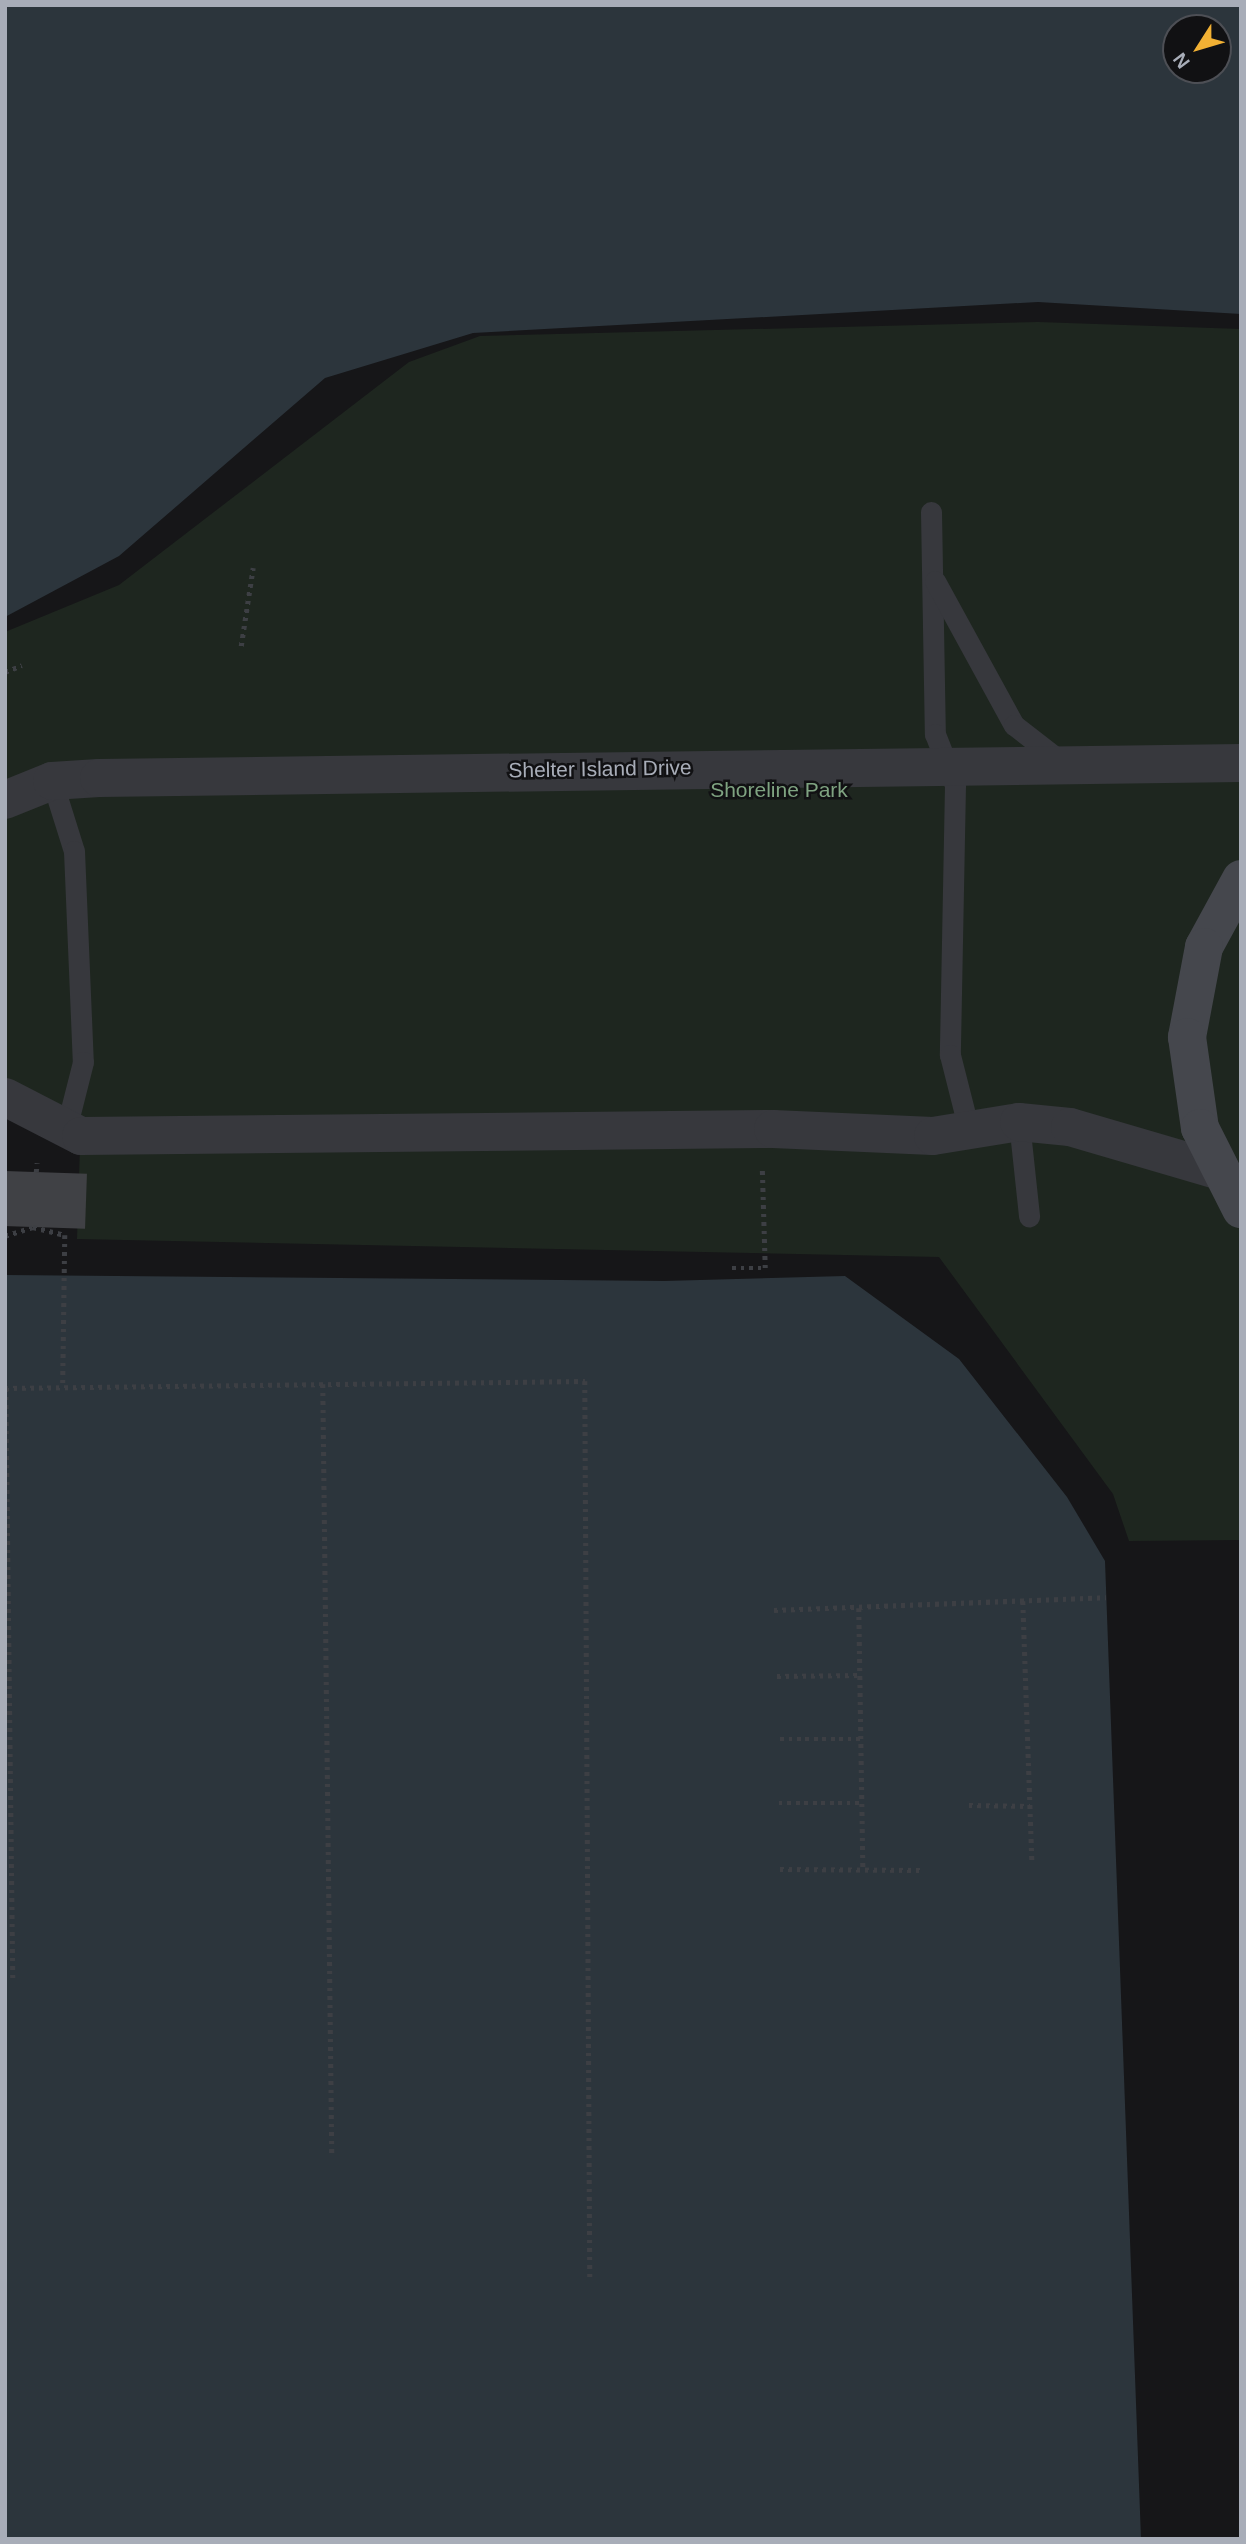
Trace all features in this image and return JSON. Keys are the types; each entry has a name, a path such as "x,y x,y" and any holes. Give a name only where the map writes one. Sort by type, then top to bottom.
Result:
{"main road":[{"path":"1241,879 1204,947 1187,1037 1195,1105 1217,1170 1241,1209"}],"street":[{"name":"Shelter Island Drive","path":"5,800 52,780 947,764 1241,763"},
{"path":"5,1097 81,1136 773,1129 933,1136 1019,1122 1070,1127 1217,1170"}],"lane":[{"path":"931,512 935,734 955,785 950,1055 970,1130"},
{"path":"932,576 1014,725 1065,764"},
{"path":"52,780 74,851 82,1036 83,1062 66,1129"},
{"path":"1019,1122 1029,1216"}],"path":[{"path":"241,646 253,568"},
{"path":"5,672 22,665"},
{"path":"732,1268 765,1268 762,1158"},
{"path":"36,1172 37,1163"},
{"path":"5,1236 33,1227 65,1235 63,1387"},
{"path":"13,1979 6,1388 585,1381 590,2279"},
{"path":"323,1384 332,2157"},
{"path":"774,1609 1106,1597"},
{"path":"1023,1601 1032,1861"},
{"path":"859,1608 863,1870"},
{"path":"777,1676 860,1675"},
{"path":"780,1740 862,1739"},
{"path":"779,1803 863,1803"},
{"path":"969,1805 1030,1806"},
{"path":"780,1869 920,1870"}],"green space":[{"name":"Shoreline Park","path":"1038,322 1241,329 1241,1540 1129,1541 1113,1494 939,1257 77,1239 80,1146 5,1098 5,632 119,585 409,362 480,336"}],"shaded area":[{"path":"5,5 1241,5 1241,314 1038,302 473,333 325,378 119,556 5,617"},
{"path":"5,1275 664,1281 845,1276 959,1359 1067,1497 1105,1561 1141,2539 5,2539"}],"building":[{"path":"5,1171 87,1174 85,1229 5,1226"}]}
